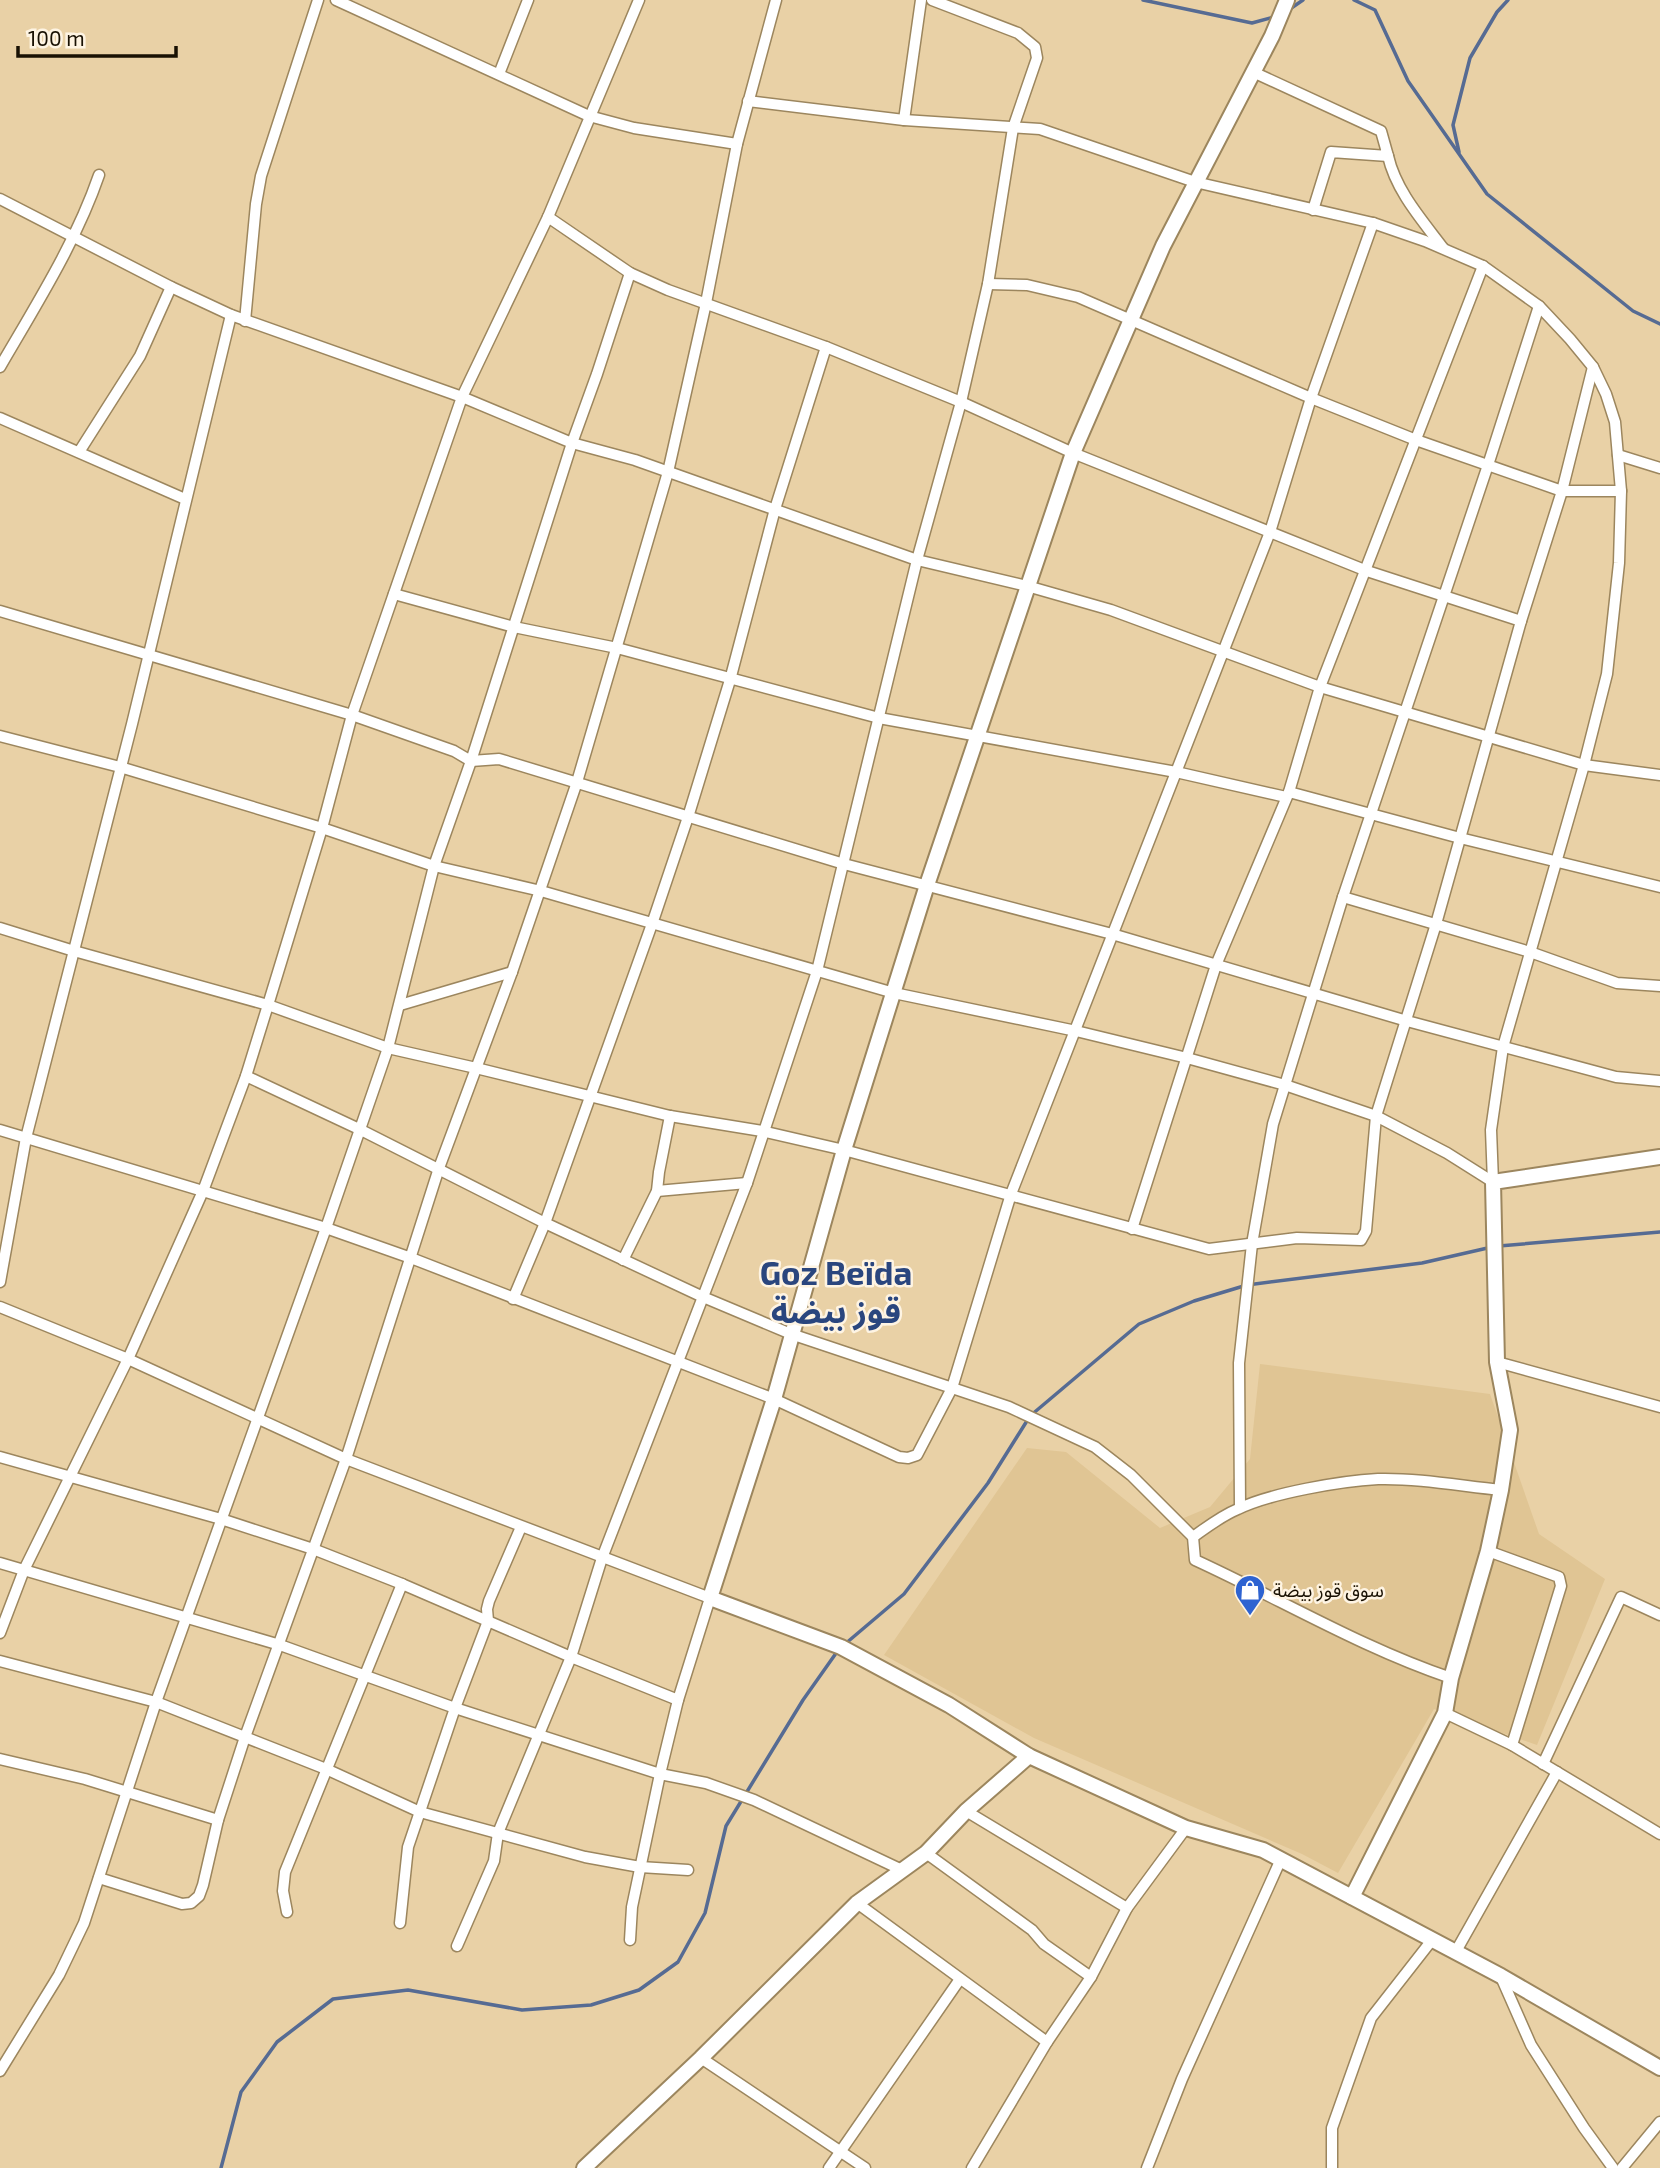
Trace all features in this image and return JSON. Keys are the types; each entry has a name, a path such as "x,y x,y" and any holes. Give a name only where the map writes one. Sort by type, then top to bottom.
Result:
{"main road":[{"path":"1287,0 1272,36 1195,183 1130,319 1073,453 927,885 844,1150 774,1399 710,1598 841,1647 970,1717 1029,1756 1185,1828 1263,1850 1501,1976 1660,2068"},
{"path":"1352,1897 1445,1713 1451,1678 1488,1551 1501,1490 1510,1430 1497,1362 1493,1182 1660,1157"},
{"path":"593,2165 857,1903 926,1853 966,1811 1029,1756"}],"street":[{"path":"246,321 261,176 318,0"},
{"path":"336,0 589,116 634,128 737,145"},
{"path":"499,74 528,0"},
{"path":"0,1633 24,1570 128,1359 202,1191 246,1076 352,715 463,397 548,217 639,0"},
{"path":"99,1878 182,1904 191,1903 199,1896 203,1885 218,1820 245,1737 346,1460 439,1168 512,972 578,782 668,472 706,303 737,145 776,0"},
{"path":"904,120 921,0"},
{"path":"457,1946 494,1861 498,1833 571,1657 601,1558 747,1183 817,971 917,559 961,402 988,284 1013,128 1037,58 1035,47 1018,33 947,3 932,0"},
{"path":"1253,72 1381,131 1392,174 1443,249"},
{"path":"748,101 904,120 1040,129 1195,183 1373,223 1483,266 1539,306 1592,367 1606,394 1615,422 1621,491 1619,563 1607,674 1584,765 1503,1047 1491,1130 1493,1182"},
{"path":"1313,210 1331,152 1388,156"},
{"path":"0,367 42,296 87,206 99,174"},
{"path":"0,199 231,315 463,397 572,443 635,460 917,559 1111,610 1320,687 1584,765 1660,775"},
{"path":"548,217 630,273 668,290 826,347 961,402 1073,453 1367,571 1521,621"},
{"path":"0,1130 326,1228 411,1258 774,1399 899,1457 917,1455 952,1388 1011,1195 1270,531 1311,398 1373,223"},
{"path":"1132,1229 1216,965 1287,794 1320,687 1483,266"},
{"path":"0,2071 59,1975 84,1923 156,1702 388,1048 434,866 471,761 572,443 630,273"},
{"path":"988,284 1027,285 1078,298 1416,440 1562,491 1621,491"},
{"path":"79,452 140,356 171,287"},
{"path":"1240,1507 1239,1363 1251,1244 1264,1167 1285,1085 1343,897 1539,306"},
{"path":"0,1282 26,1138 231,315"},
{"path":"513,1299 545,1223 688,817 730,680 775,509 826,347"},
{"path":"0,928 268,1005 388,1048 670,1116 844,1150 1209,1249 1297,1238 1361,1240 1366,1231 1376,1116 1436,924 1521,621 1562,491 1592,367"},
{"path":"0,418 185,499"},
{"path":"1618,455 1660,468"},
{"path":"394,594 514,627 617,648 879,718 1287,794 1373,813 1460,838 1660,887"},
{"path":"0,611 352,715 454,751 471,761 499,759 844,864 1112,934 1407,1021 1616,1077 1660,1081"},
{"path":"0,736 120,767 321,828 434,866 541,891 894,993 1076,1031 1285,1085 1376,1116 1447,1153 1493,1182"},
{"path":"1343,897 1530,952 1617,984 1660,986"},
{"path":"400,1005 512,972"},
{"path":"246,1076 439,1168 545,1223 704,1297 792,1334 1009,1407 1095,1447 1131,1475 1193,1537 1195,1560 1421,1668 1451,1678"},
{"path":"623,1260 657,1191 670,1116"},
{"path":"657,1191 747,1183"},
{"path":"0,1307 128,1359 346,1460 710,1598 678,1700 660,1774 632,1907 630,1940"},
{"path":"1497,1362 1660,1406"},
{"path":"0,1457 221,1519 313,1549 678,1700"},
{"path":"1193,1537 1240,1507 1304,1490 1380,1479 1501,1490"},
{"path":"400,1923 408,1847 454,1707 488,1621 489,1601 521,1527"},
{"path":"1488,1551 1559,1577 1561,1581 1512,1745"},
{"path":"0,1563 280,1645 454,1707 660,1774 706,1783 754,1800 902,1870"},
{"path":"287,1912 283,1891 285,1872 402,1584"},
{"path":"1543,1764 1621,1597 1660,1615"},
{"path":"0,1661 156,1702 326,1769 420,1812 585,1857 640,1867 688,1870"},
{"path":"1445,1713 1512,1745 1660,1834"},
{"path":"0,1759 85,1779 218,1820"},
{"path":"1455,1953 1557,1772"},
{"path":"966,1811 1127,1908"},
{"path":"972,2168 1047,2042 1091,1977 1127,1908 1185,1828"},
{"path":"926,1853 1032,1930 1044,1944 1091,1977"},
{"path":"1147,2168 1182,2079 1281,1859"},
{"path":"857,1903 1047,2042"},
{"path":"1332,2168 1332,2128 1371,2018 1432,1940"},
{"path":"1501,1976 1531,2045 1613,2168"},
{"path":"829,2168 960,1979"},
{"path":"701,2058 865,2168"},
{"path":"1622,2168 1660,2122"}],"shaded area":[{"name":"سوق قوز بيضة","path":"1260,1364 1490,1394 1539,1534 1605,1579 1537,1745 1434,1709 1338,1873 1302,1854 1034,1738 884,1655 1027,1448 1066,1452 1160,1528 1210,1507 1250,1459"}],"waterway":[{"path":"1143,0 1252,23 1274,17"},
{"path":"1287,11 1303,0"},
{"path":"1354,0 1375,10 1408,81 1487,194 1633,311 1660,324"},
{"path":"1459,152 1453,125 1470,58 1497,12 1508,0"},
{"path":"1499,1246 1660,1232"},
{"path":"845,1644 904,1594 988,1483 1030,1416 1139,1324 1194,1301 1247,1285 1422,1263 1492,1247"},
{"path":"221,2168 241,2092 277,2042 333,1999 408,1990 522,2010 591,2005 639,1990 678,1962 705,1913 726,1826 803,1700 839,1649"}],"place":[{"name":"سوق قوز بيضة","path":"1250,1617"}],"district":[{"name":"Goz Beïda قوز بيضة","path":"836,1292"}]}
